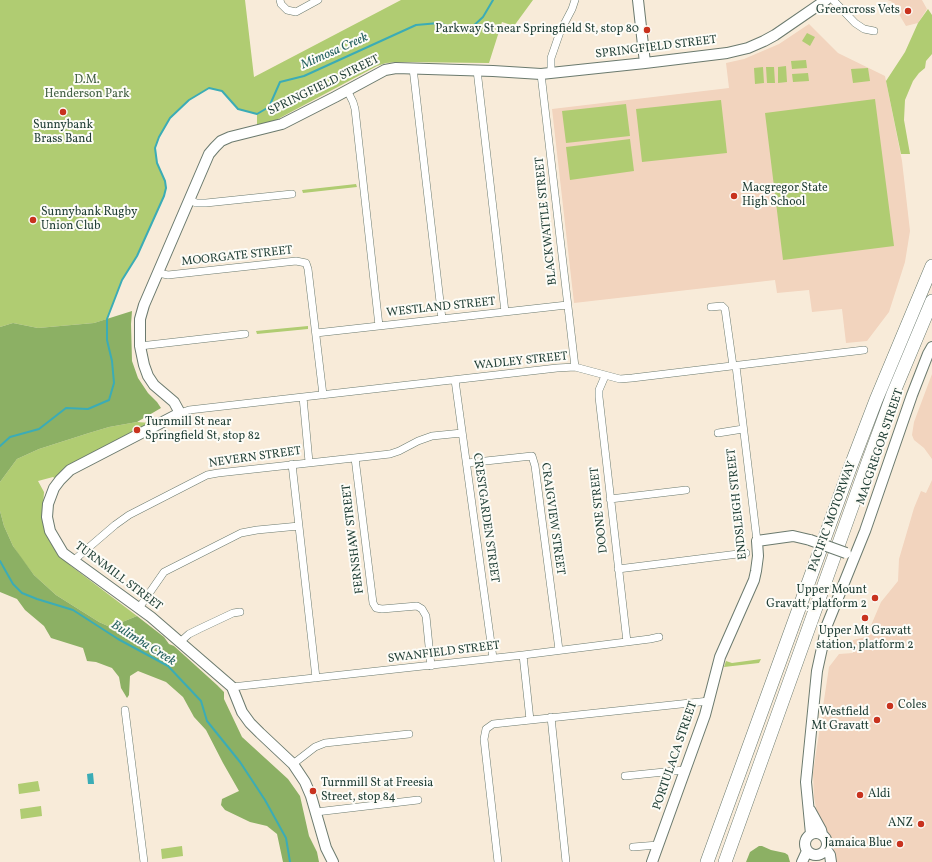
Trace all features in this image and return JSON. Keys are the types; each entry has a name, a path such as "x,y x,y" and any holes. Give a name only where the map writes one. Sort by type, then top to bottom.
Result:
{"highway":[{"name":"PACIFIC MOTORWAY","path":"707,862 855,454 905,327 932,266"},
{"name":"PACIFIC MOTORWAY","path":"725,862 893,394 932,301"}],"street":[{"path":"280,0 281,4 287,10 296,12 318,0"},
{"name":"BLACKWATTLE STREET","path":"575,0 560,32 546,73 567,305 575,367"},
{"path":"638,0 645,63"},
{"name":"SPRINGFIELD STREET","path":"180,413 174,402 154,385 148,376 140,346 140,319 209,154 221,141 230,137 282,124 385,70 396,68 413,68 546,73 726,53 748,48 775,35 826,0"},
{"path":"833,0 855,23 864,29 874,31"},
{"path":"413,68 442,319"},
{"path":"477,70 505,312"},
{"path":"347,90 354,102 355,109 379,326"},
{"path":"190,200 196,203 206,203 292,194"},
{"name":"MOORGATE STREET","path":"158,273 168,275 301,261 306,263 308,269 323,395"},
{"name":"WESTLAND STREET","path":"316,333 567,305"},
{"name":"ENDSLEIGH STREET","path":"711,308 722,306 725,309 743,429 758,556 755,576 720,657"},
{"path":"140,346 245,334"},
{"name":"MACGREGOR STREET","path":"816,856 828,846 826,839 816,834 821,830 809,808 806,782 820,656 829,618 851,555 879,494 912,395 932,347"},
{"name":"WADLEY STREET","path":"180,413 189,410 575,367 591,370 605,376 620,379 864,350"},
{"name":"DOONE STREET","path":"605,376 599,390 599,397 627,642"},
{"name":"CRESTGARDEN STREET","path":"455,380 493,658"},
{"path":"303,398 310,462"},
{"name":"TURNMILL STREET","path":"180,413 70,470 60,480 50,496 47,517 50,531 55,542 63,553 139,608 232,687"},
{"path":"718,432 743,429"},
{"name":"NEVERN STREET","path":"73,561 115,525 129,516 207,475 399,452 418,441 432,436 462,433"},
{"name":"CRAIGVIEW STREET","path":"467,463 532,456 536,474 559,650"},
{"name":"FERNSHAW STREET","path":"355,458 373,603 376,608 382,609 417,606 422,609 426,616 431,666"},
{"path":"292,464 316,678"},
{"path":"610,499 686,490"},
{"path":"139,608 164,572 241,533 299,526"},
{"path":"757,541 793,536 810,540 851,555"},
{"path":"618,569 746,553"},
{"path":"180,642 189,634 233,613 240,612"},
{"name":"SWANFIELD STREET","path":"232,687 431,666 650,640 659,637"},
{"path":"523,655 530,720"},
{"name":"PORTULACA STREET","path":"652,862 709,701 720,657"},
{"path":"232,687 242,712 250,723 294,764 305,782 311,796 326,848 333,862"},
{"path":"498,862 484,739 486,729 493,724 709,701"},
{"path":"125,710 144,862"},
{"path":"551,717 566,862"},
{"path":"294,764 315,747 324,743 409,734"},
{"path":"625,776 684,770"},
{"path":"316,812 418,800"},
{"path":"802,862 816,856 805,842 808,836 816,834"},
{"path":"633,847 658,845"},
{"name":"MACGREGOR STREET","path":"816,856 830,855 831,862"}],"shaded area":[{"path":"888,0 922,0 927,9 918,23 906,26 891,1"},
{"name":"Macgregor State High School","path":"809,24 838,53 885,76 902,161 910,231 905,262 889,312 867,341 846,343 842,309 812,312 809,290 777,293 775,280 574,303 552,109 729,88 726,63 744,59 779,44"},
{"path":"932,374 932,459 924,448 914,440 912,435 914,422"},
{"name":"Westfield Mt Gravatt","path":"932,480 932,862 836,862 832,839 824,829 817,814 814,797 813,773 829,667 839,654 853,653 853,640 866,637 881,602 898,581 899,559 914,508 921,491 926,493"}],"green space":[{"name":"D.M. Henderson Park","path":"0,0 245,0 254,77 401,0 533,0 514,26 502,22 489,63 386,63 377,66 276,120 257,125 257,114 238,109 222,91 209,88 189,100 170,118 159,137 155,148 157,163 165,181 166,188 164,196 137,256 122,280 107,319 94,323 38,328 13,323 0,327"},
{"path":"928,9 932,15 932,54 926,61 925,68 913,81 905,100 904,120 910,154 901,154 886,81 905,52 918,23"},
{"path":"807,33 815,37 810,46 802,41"},
{"path":"806,60 807,68 792,69 791,61"},
{"path":"786,66 787,82 778,83 778,67"},
{"path":"763,67 764,83 755,84 754,68"},
{"path":"766,67 774,67 775,83 767,83"},
{"path":"868,68 870,81 853,83 851,69"},
{"path":"808,73 809,81 793,82 792,74"},
{"path":"875,99 894,246 783,260 765,113"},
{"path":"721,100 727,153 642,162 636,109"},
{"path":"626,104 630,136 566,143 562,111"},
{"path":"630,139 634,171 570,180 566,147"},
{"path":"356,184 357,187 303,193 302,190"},
{"path":"132,311 132,361 138,378 161,408 137,422 109,427 89,433 39,449 17,459 0,482 0,327 13,323 38,328 94,323"},
{"path":"308,326 308,329 257,334 256,331"},
{"path":"137,422 150,423 64,468 56,479 53,477 38,481 44,492 43,508 46,532 50,542 57,552 71,566 137,616 110,627 99,622 56,595 34,575 21,558 13,546 4,526 0,511 0,482 17,459 39,449 109,427"},
{"path":"0,511 4,526 13,546 34,575 56,595 99,622 110,627 137,616 164,637 169,644 174,646 224,692 224,699 242,737 288,779 300,796 309,836 317,852 319,862 283,862 277,834 267,826 250,822 225,810 221,805 222,799 239,791 206,730 194,717 183,697 166,682 138,671 130,676 129,695 127,698 121,688 119,677 112,668 96,662 87,661 83,648 51,638 44,626 25,610 17,599 0,592"},
{"path":"761,659 759,663 724,667 726,661 732,663"},
{"path":"38,781 40,791 19,794 18,784"},
{"path":"41,806 42,816 21,819 20,809"},
{"path":"182,846 183,856 162,859 161,849"},
{"path":"759,846 785,853 788,855 790,862 746,862 750,852"}],"water":[{"path":"93,773 94,784 88,784 87,774"}],"waterway":[{"name":"Mimosa Creek","path":"0,446 10,437 39,429 66,408 88,409 109,400 114,383 112,361 107,340 107,319 122,280 137,256 164,196 166,188 165,181 157,163 155,148 159,137 170,118 189,100 209,88 222,91 238,109 257,114 269,107 280,82 304,76 416,25 439,23 455,29 470,29 483,17 493,0"},
{"name":"Bulimba Creek","path":"0,561 13,584 22,593 73,610 118,639 168,666 201,701 207,721 240,762 265,800 286,838 290,862"}],"place":[{"name":"Greencross Vets","path":"908,11"},
{"name":"Parkway St near Springfield St, stop 80","path":"647,30"},
{"name":"Sunnybank Brass Band","path":"63,112"},
{"name":"Macgregor State High School","path":"734,196"},
{"name":"Sunnybank Rugby Union Club","path":"33,220"},
{"name":"Turnmill St near Springfield St, stop 82","path":"137,430"},
{"name":"Upper Mount Gravatt, platform 2","path":"875,598"},
{"name":"Upper Mt Gravatt station, platform 2","path":"865,618"},
{"name":"Coles","path":"890,706"},
{"name":"Westfield Mt Gravatt","path":"877,720"},
{"name":"Turnmill St at Freesia Street, stop 84","path":"313,791"},
{"name":"Aldi","path":"860,795"},
{"name":"ANZ","path":"921,824"},
{"name":"Jamaica Blue","path":"900,844"}]}
